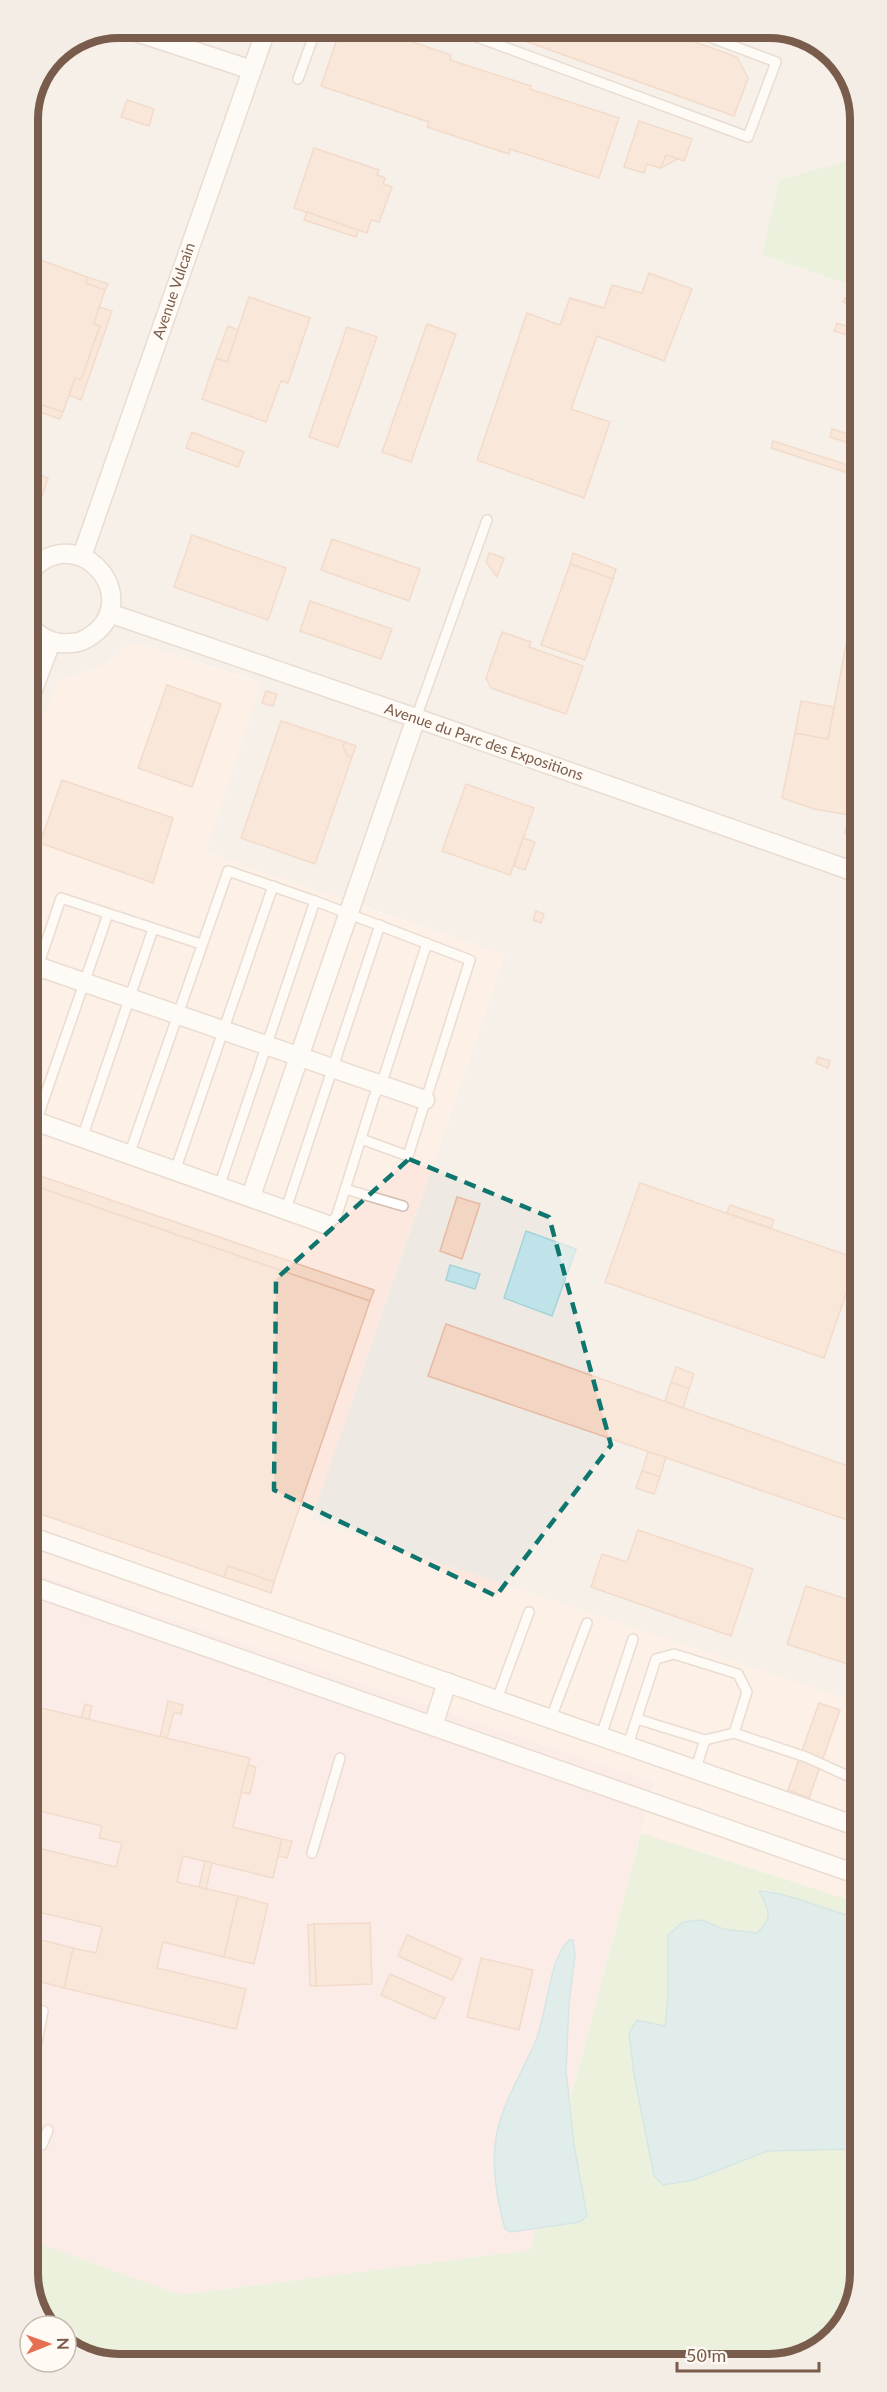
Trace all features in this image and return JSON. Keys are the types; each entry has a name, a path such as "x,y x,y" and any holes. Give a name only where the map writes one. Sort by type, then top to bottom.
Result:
{"street":[{"path":"155,38 252,70"},
{"name":"Avenue Vulcain","path":"82,556 263,38"},
{"path":"38,563 49,556 64,553 82,556 103,572 109,585 111,600 109,613 101,628 90,637 76,643 51,642 38,634"},
{"name":"Avenue du Parc des Expositions","path":"109,613 850,870"},
{"path":"38,676 51,642"},
{"path":"251,1197 416,718"},
{"path":"38,967 425,1100"},
{"path":"38,1123 325,1224"},
{"path":"38,1539 850,1824"},
{"path":"38,1588 850,1872"},
{"path":"433,1725 447,1682"}],"lane":[{"path":"298,79 313,38"},
{"path":"480,38 748,137 776,62 712,38"},
{"path":"416,718 487,520"},
{"path":"129,1155 228,871 315,901 470,960 408,1156 361,1139"},
{"path":"175,1171 273,886"},
{"path":"38,953 61,898 201,944"},
{"path":"219,1187 315,901"},
{"path":"38,1105 108,914"},
{"path":"286,1209 380,925"},
{"path":"82,1137 153,929"},
{"path":"325,1224 336,1218 427,943"},
{"path":"345,1189 403,1206"},
{"path":"496,1699 529,1612"},
{"path":"551,1719 587,1623"},
{"path":"601,1736 633,1639"},
{"path":"628,1745 656,1659 674,1654 738,1674 747,1692 734,1733"},
{"path":"637,1719 705,1740 734,1733 806,1757 850,1777"},
{"path":"696,1768 705,1740"},
{"path":"312,1853 340,1758"},
{"path":"38,2010 43,2011 38,2037"},
{"path":"42,2145 48,2130"}],"highlighted area":[{"path":"409,1159 549,1217 611,1445 496,1596 274,1490 276,1279"}],"shaded area":[{"path":"108,38 774,38 809,48 826,61 841,83 847,98 850,119 850,1700 311,1520 505,955 206,852 261,682 133,642 100,667 58,681 38,732 38,113 40,98 46,83 54,69 65,58 78,48"},
{"path":"133,642 261,683 344,901 505,954 311,1520 850,1700 850,1900 641,1833 654,1782 38,1574 38,732 58,681 100,667"},
{"path":"38,1574 654,1782 530,2250 180,2295 38,2243"}],"green space":[{"path":"850,160 850,285 762,255 779,180"},
{"path":"641,1833 850,1900 850,2273 848,2289 841,2309 833,2323 813,2341 779,2354 113,2354 98,2352 78,2343 78,2314 49,2314 38,2284 38,2243 180,2295 530,2250"}],"water":[{"path":"526,1231 576,1249 552,1316 504,1298"},
{"path":"450,1265 480,1274 475,1289 446,1280"},
{"path":"759,1891 797,1899 850,1916 850,2149 768,2151 693,2180 663,2185 654,2176 634,2075 629,2033 637,2020 665,2026 668,1997 668,1935 683,1922 702,1920 723,1929 757,1933 768,1918 765,1903"},
{"path":"569,1940 573,1940 575,1955 569,2003 566,2070 574,2145 587,2216 580,2222 511,2232 505,2229 497,2192 494,2153 498,2128 510,2094 536,2040 557,1960 562,1948"}],"building":[{"path":"337,38 401,38 451,55 450,60 619,118 599,178 510,149 509,154 427,127 429,122 321,86"},
{"path":"517,38 684,38 737,57 748,78 734,116"},
{"path":"127,100 154,109 149,126 121,117"},
{"path":"639,121 692,139 684,161 666,155 661,168 647,164 644,173 624,167"},
{"path":"314,148 379,170 377,175 385,178 383,184 392,187 379,222 371,220 367,233 294,208"},
{"path":"666,155 678,159 661,168"},
{"path":"307,212 358,230 356,237 304,220"},
{"path":"38,259 87,277 86,283 105,290 94,324 100,326 81,380 75,378 63,412 42,405 40,412 38,411"},
{"path":"649,273 692,289 664,361 597,336 571,409 610,422 584,498 477,460 527,313 560,325 570,298 604,308 612,285 642,293"},
{"path":"87,277 108,284 105,290 86,283"},
{"path":"847,296 850,297 850,304 843,302"},
{"path":"249,297 310,318 288,383 281,381 266,422 202,399 216,358 227,362"},
{"path":"99,307 112,311 81,400 69,395 75,378 81,380 100,326 94,324"},
{"path":"837,323 850,328 850,336 834,331"},
{"path":"427,324 456,334 411,462 382,452"},
{"path":"228,326 238,330 227,362 216,358"},
{"path":"347,327 377,337 338,447 309,437"},
{"path":"42,405 63,412 60,419 40,412"},
{"path":"832,429 850,435 850,444 830,437"},
{"path":"192,432 244,452 238,467 186,448"},
{"path":"773,441 850,466 850,474 771,448"},
{"path":"38,474 48,478 42,496 38,495"},
{"path":"192,535 286,568 268,620 174,587"},
{"path":"332,539 420,569 409,601 321,570"},
{"path":"489,553 504,558 497,577 486,562"},
{"path":"573,553 616,569 613,579 570,564"},
{"path":"570,564 613,579 585,660 541,645"},
{"path":"310,601 392,629 381,659 300,631"},
{"path":"850,624 850,834 845,833 849,815 814,809 782,798 795,733 828,739"},
{"path":"502,632 531,642 529,647 583,666 566,714 491,688 486,678"},
{"path":"167,685 221,704 192,787 138,768"},
{"path":"266,691 277,694 273,706 262,703"},
{"path":"801,701 834,707 828,739 795,733"},
{"path":"281,721 345,742 343,746 348,756 352,757 315,864 241,838"},
{"path":"345,742 356,746 352,757 348,756 343,746"},
{"path":"62,780 173,818 153,883 40,843"},
{"path":"466,784 534,808 510,875 442,851"},
{"path":"523,838 535,842 525,870 514,866"},
{"path":"536,911 544,914 541,923 533,920"},
{"path":"818,1057 830,1061 828,1068 816,1063"},
{"path":"38,1175 374,1290 370,1301 38,1187"},
{"path":"640,1183 850,1256 850,1282 824,1358 605,1282"},
{"path":"38,1187 370,1301 274,1582 228,1566 224,1577 38,1513"},
{"path":"457,1197 480,1204 462,1259 440,1251"},
{"path":"730,1205 774,1220 771,1228 727,1213"},
{"path":"446,1324 850,1467 850,1521 428,1376"},
{"path":"676,1367 694,1374 689,1389 671,1382"},
{"path":"671,1382 689,1389 683,1408 665,1401"},
{"path":"648,1452 666,1457 660,1477 642,1471"},
{"path":"642,1471 660,1477 654,1494 636,1488"},
{"path":"638,1530 753,1569 731,1636 591,1587 602,1554 627,1562"},
{"path":"228,1566 274,1582 271,1593 224,1577"},
{"path":"806,1586 850,1600 850,1665 787,1644"},
{"path":"168,1701 183,1705 181,1714 174,1712 167,1738 160,1737"},
{"path":"819,1703 840,1710 809,1798 788,1790"},
{"path":"85,1704 92,1706 89,1719 81,1718"},
{"path":"38,1707 250,1758 233,1827 282,1839 273,1878 183,1856 177,1882 238,1896 224,1957 163,1942 157,1968 246,1989 236,2029 64,1988 73,1948 96,1953 102,1927 38,1912 38,1848 116,1867 122,1843 99,1838 102,1826 38,1811"},
{"path":"248,1765 256,1767 250,1794 241,1792"},
{"path":"282,1839 292,1841 287,1858 278,1856"},
{"path":"205,1861 212,1863 206,1889 199,1887"},
{"path":"238,1896 268,1904 254,1964 224,1957"},
{"path":"370,1923 372,1984 316,1986 314,1924"},
{"path":"314,1924 316,1986 310,1986 308,1925"},
{"path":"407,1935 462,1959 452,1980 398,1956"},
{"path":"38,1939 73,1948 64,1988 38,1981"},
{"path":"481,1958 533,1970 519,2030 467,2017"},
{"path":"390,1974 445,1998 435,2019 381,1995"}]}
